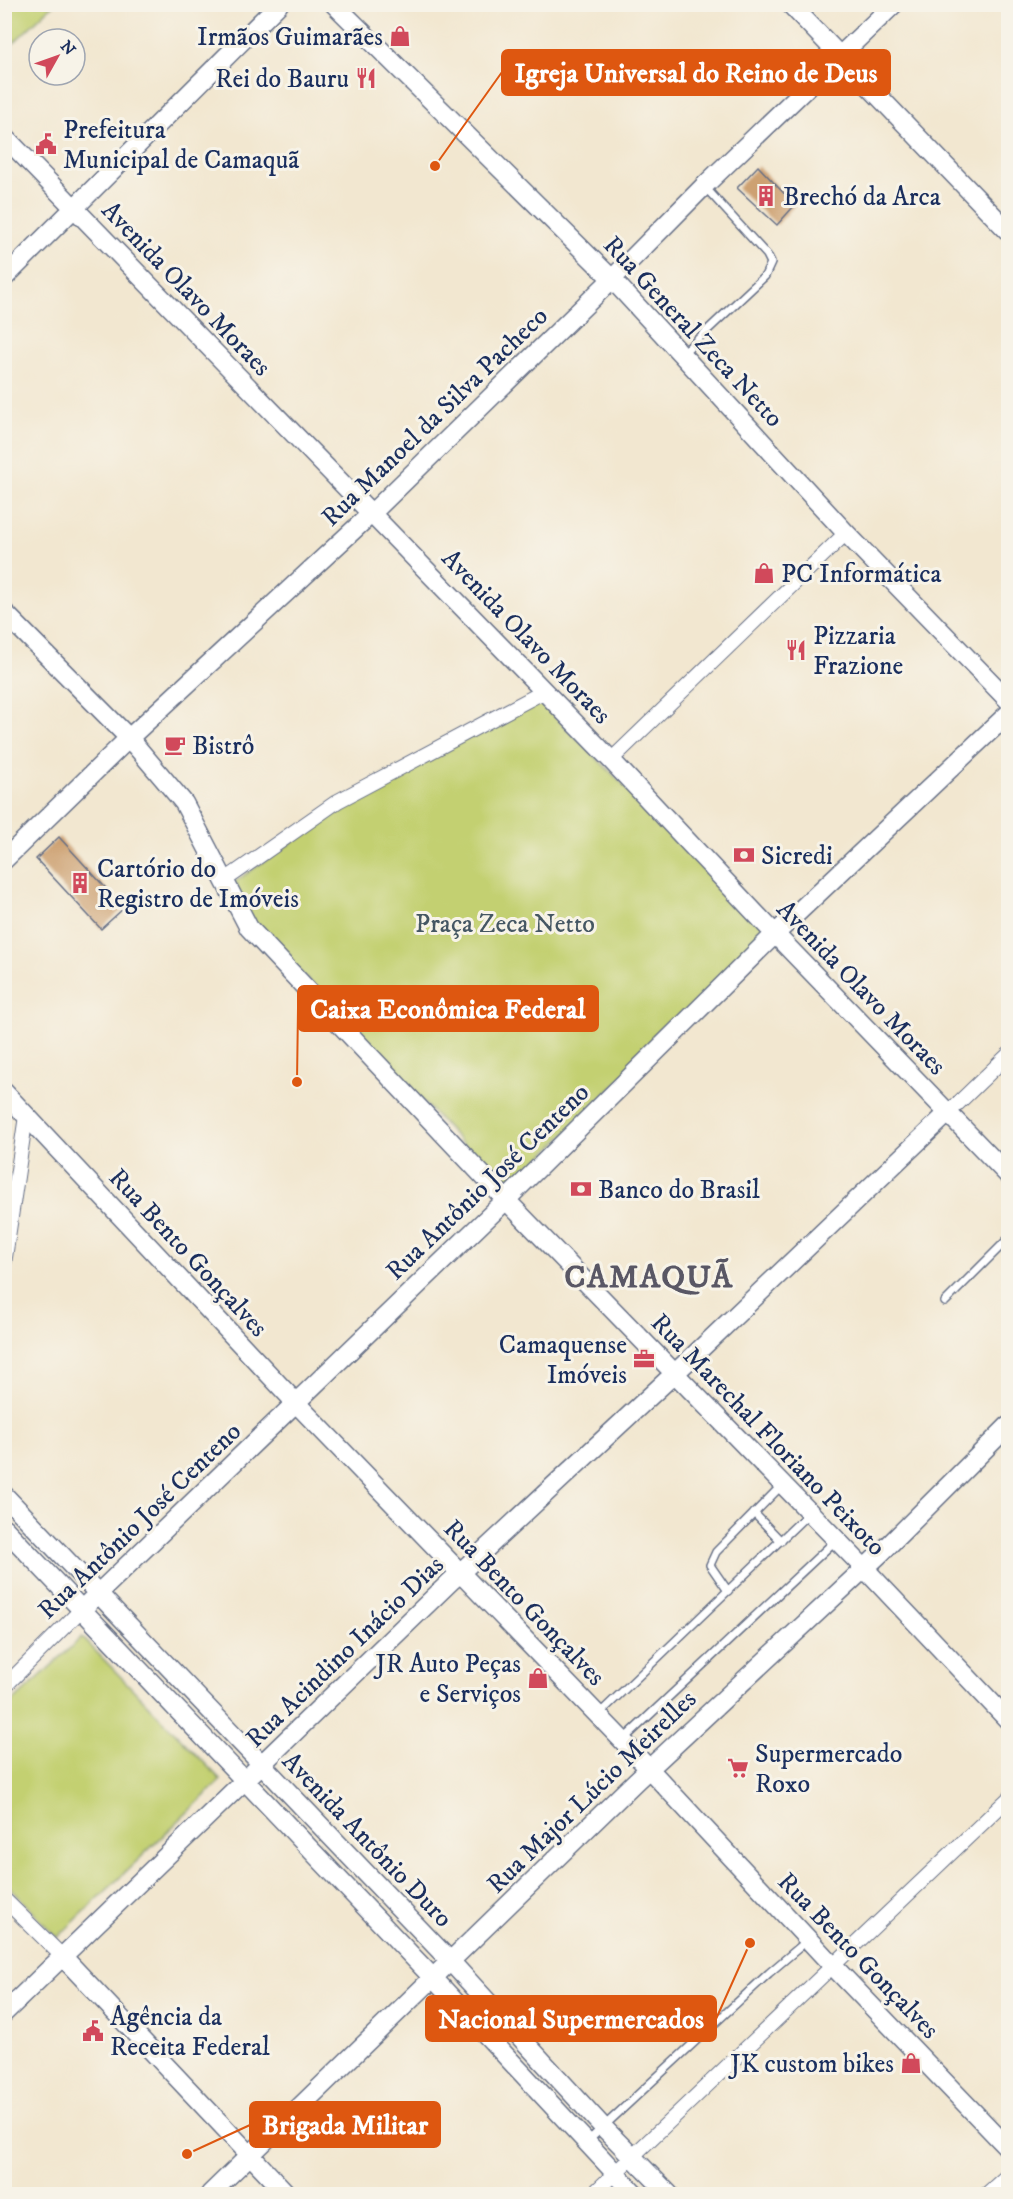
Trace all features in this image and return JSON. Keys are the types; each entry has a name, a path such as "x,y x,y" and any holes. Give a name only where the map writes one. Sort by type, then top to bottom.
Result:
{"street":[{"path":"4,278 279,4"},
{"name":"Rua General Zeca Netto","path":"334,4 612,279 846,533 1008,700"},
{"path":"790,4 1008,231"},
{"name":"Rua Manoel da Silva Pacheco","path":"4,860 129,738 372,513 704,186 894,4"},
{"name":"Avenida Olavo Moraes","path":"4,136 611,760 1008,1175"},
{"path":"611,760 846,533"},
{"name":"Rua Marechal Floriano Peixoto","path":"4,612 129,738 184,803 249,928 506,1200 675,1372 1008,1720"},
{"path":"225,880 338,801 544,691"},
{"name":"Rua Antônio José Centeno","path":"4,1688 98,1593 506,1200 775,934 1008,714"},
{"name":"Rua Acindino Inácio Dias","path":"4,2013 461,1573 1008,1055"},
{"name":"Rua Bento Gonçalves","path":"4,1092 296,1403 649,1768 833,1966 1008,2148"},
{"path":"4,1264 26,1116"},
{"name":"Rua Major Lúcio Meirelles","path":"210,2194 649,1768 865,1569 1008,1426"},
{"name":"Avenida Antônio Duro","path":"4,1495 451,1962 603,2127 669,2194"},
{"name":"Avenida Antônio Duro","path":"4,1528 434,1979 635,2194"},
{"path":"593,2194 1008,1799"},
{"path":"4,1899 63,1957 287,2194"},
{"path":"987,2194 1008,2175"}],"lane":[{"path":"682,354 765,276 771,263 767,255 704,186"},
{"path":"945,1302 1008,1239"},
{"path":"728,1591 710,1565 716,1552 783,1484"},
{"path":"754,1513 781,1541"},
{"path":"598,1715 810,1513"},
{"path":"622,1740 836,1539"},
{"path":"586,2142 769,1973 809,1940"}],"green space":[{"path":"5,4 53,4 30,27 27,27 27,30 5,51"},
{"name":"Praça Zeca Netto","path":"535,696 771,933 507,1191 253,922 233,883 344,806"},
{"path":"82,1637 221,1780 57,1938 5,1882 5,1709"}],"building":[{"name":"Brechó da Arca","path":"758,166 795,205 777,225 737,188"},
{"name":"Cartório do Registro de Imóveis","path":"59,837 124,908 101,929 36,859"}],"place":[{"name":"Irmãos Guimarães","path":"400,36"},
{"name":"Rei do Bauru","path":"366,78"},
{"name":"Prefeitura Municipal de Camaquã","path":"46,144"},
{"name":"Igreja Universal do Reino de Deus","path":"435,166"},
{"name":"Brechó da Arca","path":"766,196"},
{"name":"PC Informática","path":"764,573"},
{"name":"Pizzaria Frazione","path":"796,650"},
{"name":"Bistrô","path":"175,745"},
{"name":"Sicredi","path":"744,855"},
{"name":"Cartório do Registro de Imóveis","path":"80,883"},
{"name":"Caixa Econômica Federal","path":"297,1082"},
{"name":"Banco do Brasil","path":"581,1189"},
{"name":"Camaquense Imóveis","path":"644,1359"},
{"name":"JR Auto Peças e Serviços","path":"538,1678"},
{"name":"Supermercado Roxo","path":"738,1768"},
{"name":"Nacional Supermercados","path":"750,1943"},
{"name":"Agência da Receita Federal","path":"93,2031"},
{"name":"JK custom bikes","path":"911,2063"},
{"name":"Brigada Militar","path":"187,2154"}],"district":[{"name":"CAMAQUÃ","path":"649,1276"}]}
